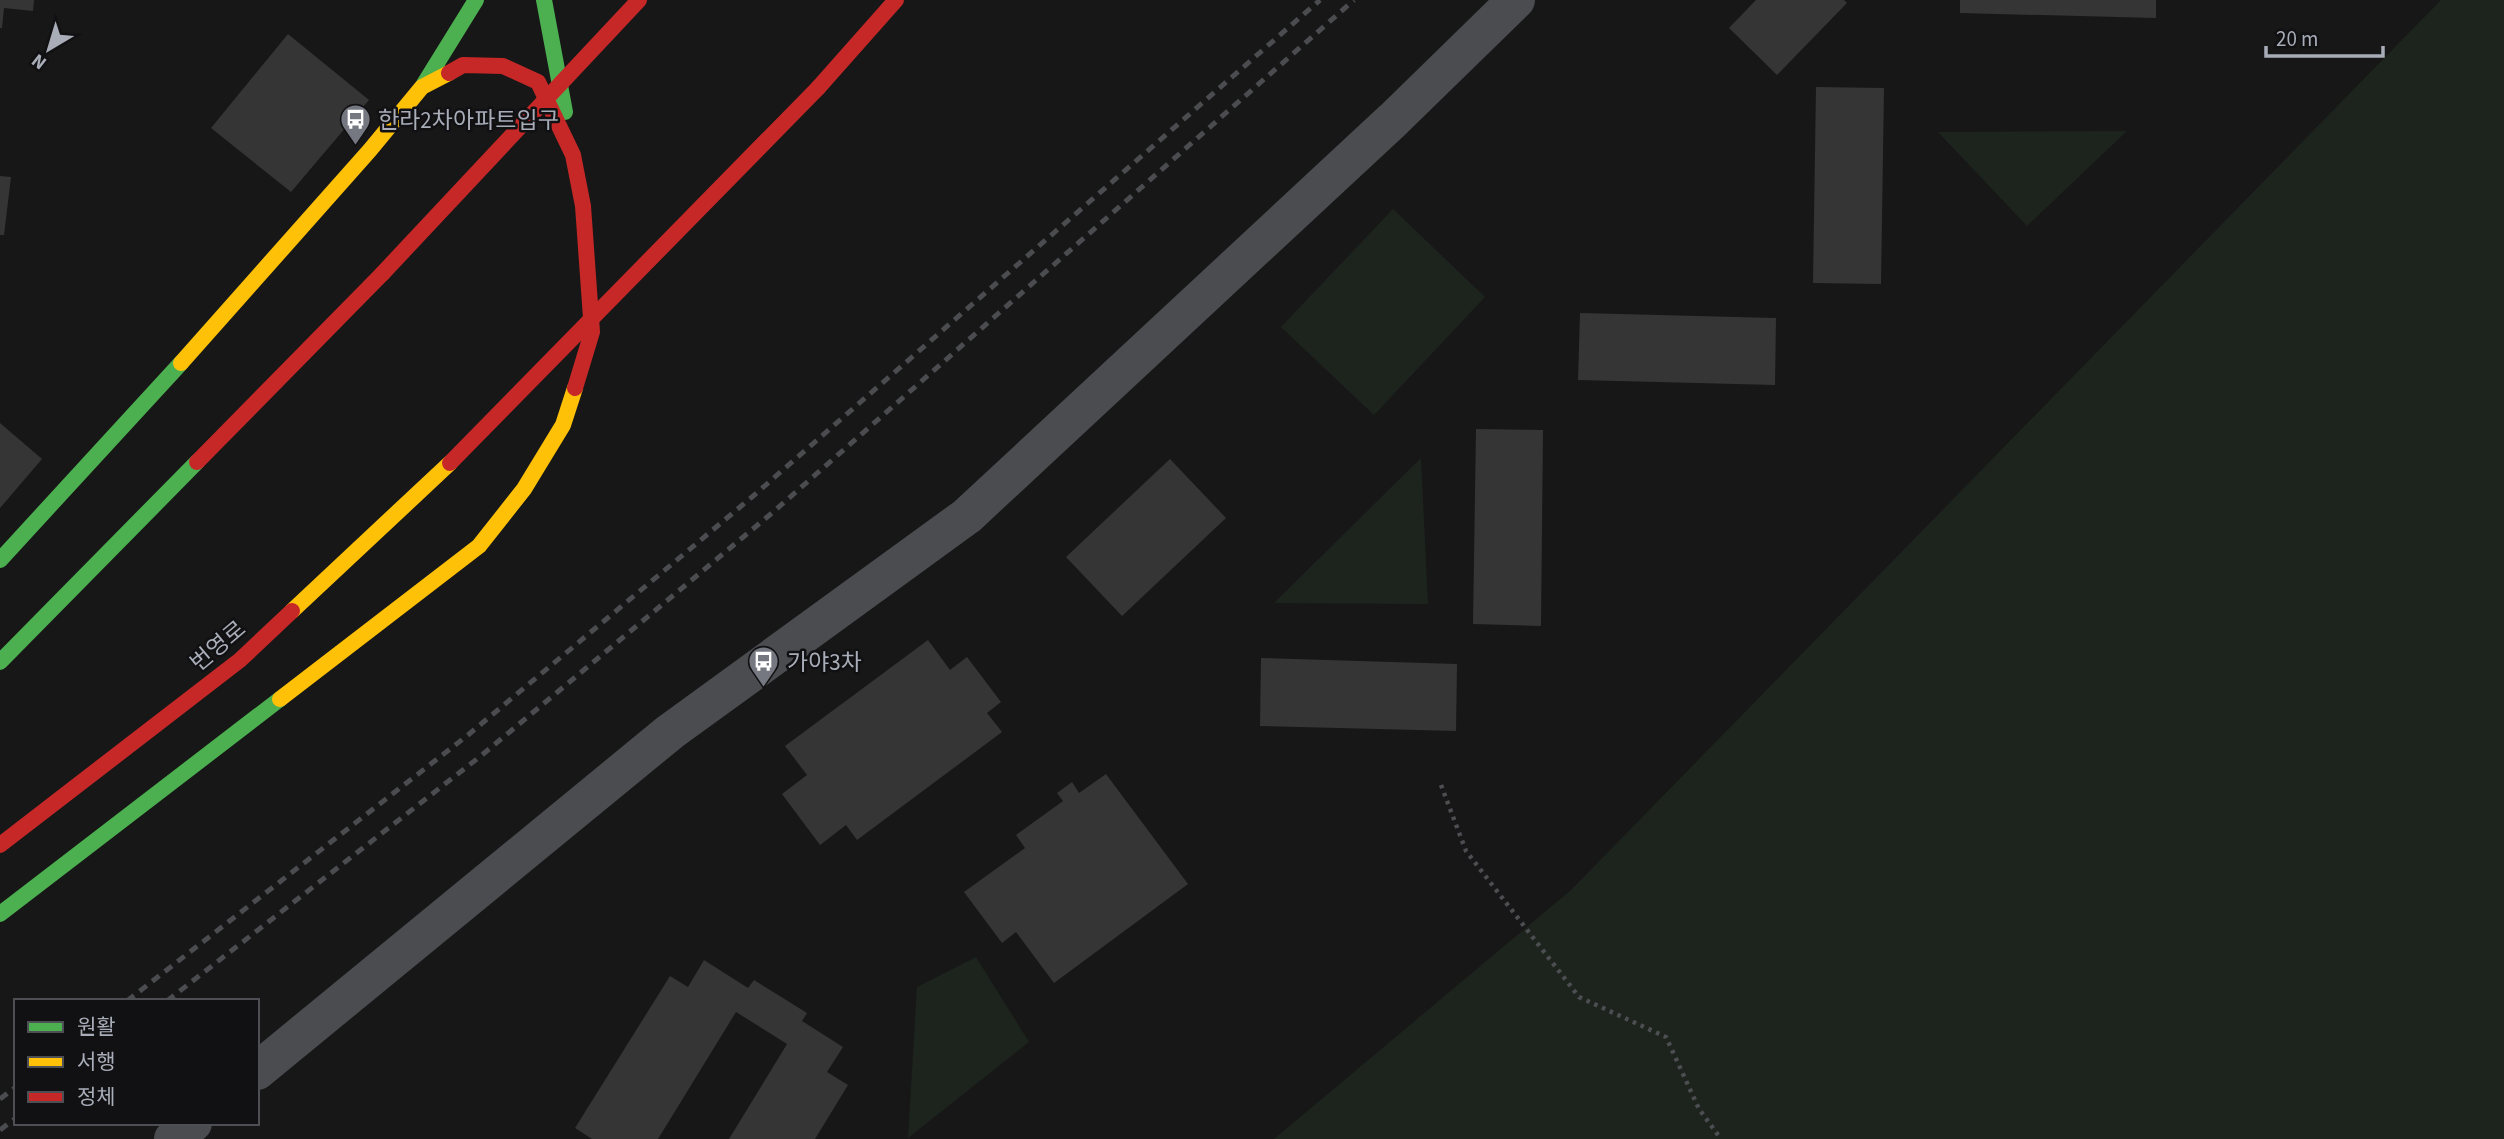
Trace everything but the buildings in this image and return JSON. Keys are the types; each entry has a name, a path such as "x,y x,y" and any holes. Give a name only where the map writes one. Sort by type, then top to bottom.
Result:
{"street":[{"path":"0,560 134,417 370,150 422,87 476,0"},
{"path":"0,914 479,546 524,489 563,425 592,332 583,206 544,0"},
{"path":"0,662 382,274 639,0"},
{"name":"번영로","path":"0,845 240,660 450,463 818,88 896,0"},
{"path":"259,1069 670,732 967,516 1394,119 1516,0"},
{"path":"422,87 463,65 503,66 537,82 573,155"},
{"path":"173,1139 190,1125"}],"path":[{"path":"1441,785 1466,851 1579,997 1666,1037 1699,1110 1721,1139"}],"shaded area":[{"path":"2441,0 2504,0 2504,1139 1274,1139 1571,890"},
{"path":"2127,131 2027,226 1938,132"},
{"path":"1393,209 1485,297 1374,415 1281,327"},
{"path":"1421,458 1428,604 1274,603"},
{"path":"976,957 1029,1042 908,1138 917,987"}],"railway":[{"path":"130,999 468,735 752,497 1320,0"},
{"path":"170,999 482,755 772,513 1354,0"},
{"path":"0,1099 14,1088"},
{"path":"0,1130 14,1120"}],"traffic: fast":[{"path":"424,84 476,0"},
{"path":"544,0 565,112"},
{"path":"0,560 181,363"},
{"path":"0,662 197,462"},
{"path":"0,914 280,699"}],"traffic: slow":[{"path":"181,363 370,150 422,87 449,73"},
{"path":"280,699 479,546 524,489 563,425 575,388"},
{"path":"292,611 450,463"}],"traffic: jam":[{"path":"382,274 639,0"},
{"path":"818,88 896,0"},
{"path":"449,73 463,65 503,66 538,82 573,155 583,206 592,332 575,388"},
{"path":"450,463 818,88"},
{"path":"197,462 382,274"},
{"path":"0,845 240,660 292,611"}],"place":[{"name":"한라2차아파트입구","path":"355,147"},
{"name":"가야3차","path":"764,689"}]}
